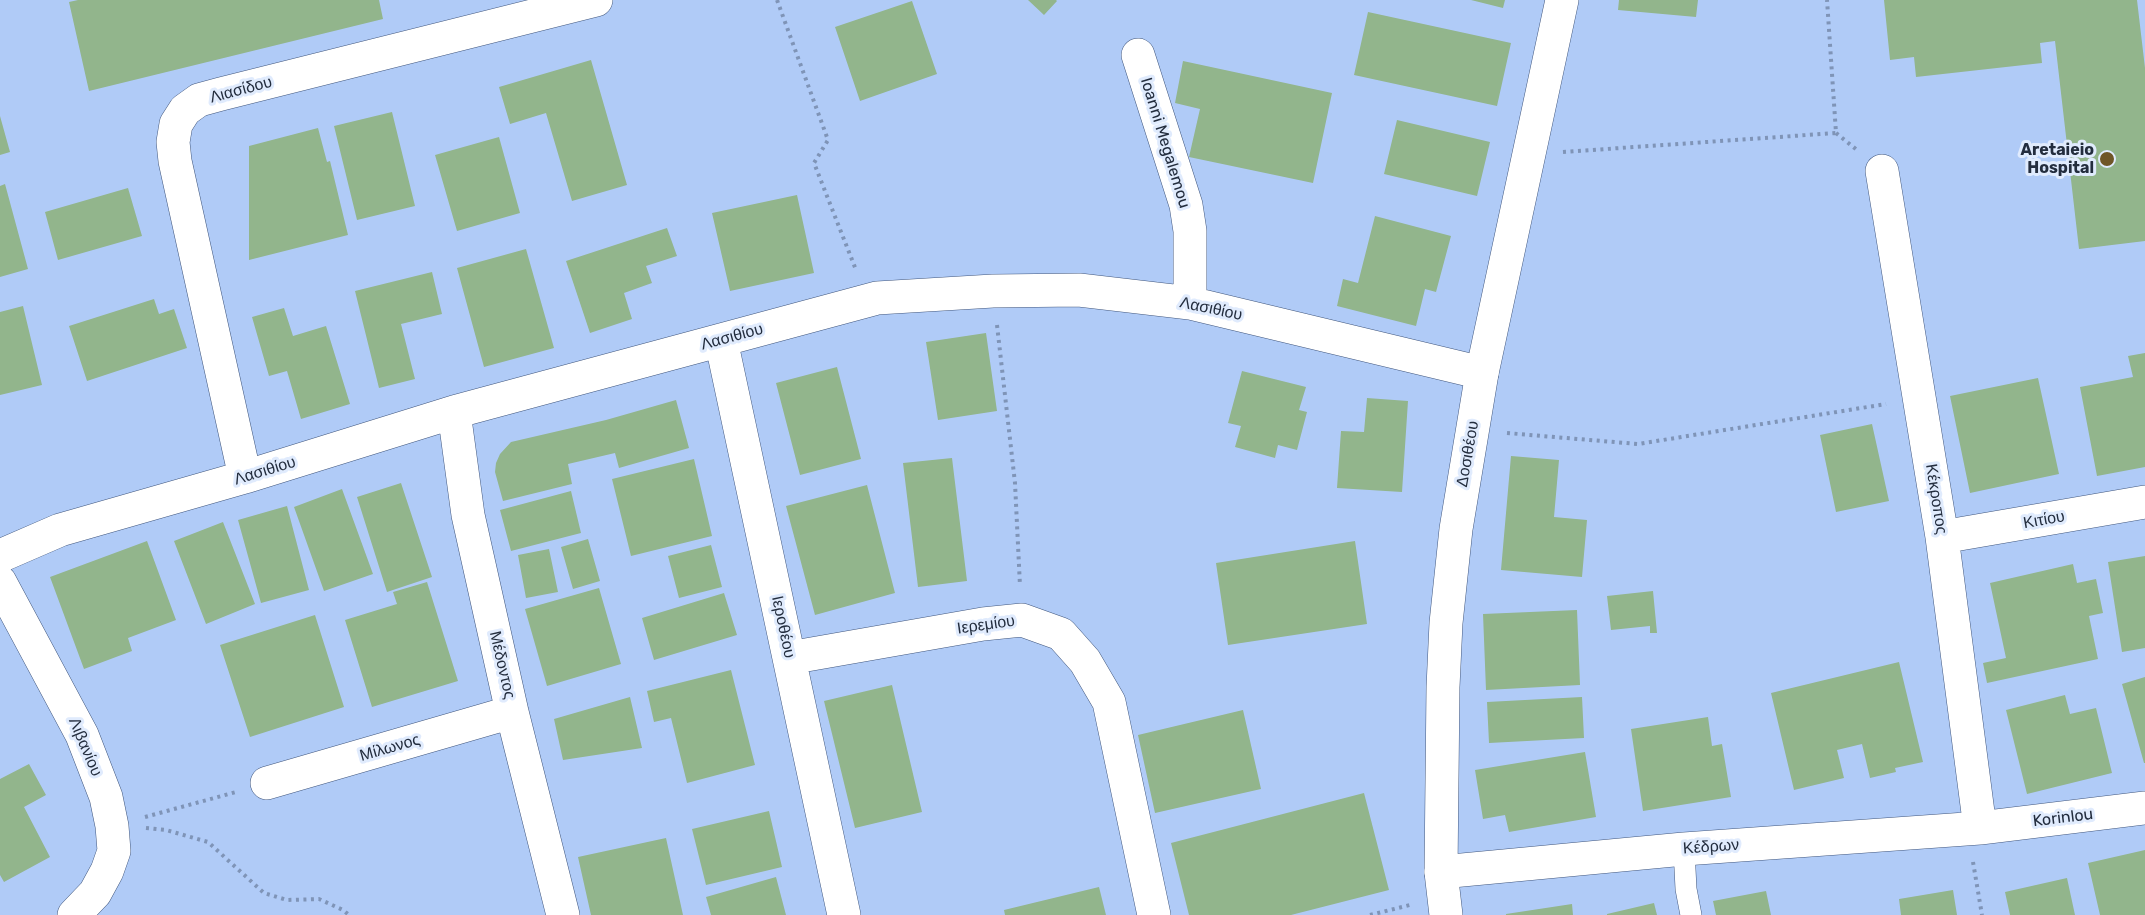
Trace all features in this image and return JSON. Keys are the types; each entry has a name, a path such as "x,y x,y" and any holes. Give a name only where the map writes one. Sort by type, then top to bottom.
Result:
{"street":[{"name":"Λιασίδου","path":"244,477 175,161 173,142 176,124 185,110 199,100 221,94 596,0"},
{"name":"Δοσιθέου","path":"1444,895 1441,768 1446,623 1456,530 1482,374 1562,0"},
{"name":"Ioanni Megalemou","path":"1138,55 1186,205 1190,231 1190,303"},
{"name":"Κέκροπος","path":"1882,171 1942,537 1974,828"},
{"name":"Λασιθίου","path":"0,556 60,530 244,477 454,412 877,298 993,291 1079,290 1190,303 1482,374"},
{"name":"Ιεροθέου","path":"721,340 844,915"},
{"name":"Μέδοντος","path":"454,412 468,514 512,712 563,915"},
{"name":"Κιτίου","path":"1942,537 2145,502"},
{"name":"Λιβανίου","path":"0,582 82,735 105,797 112,826 114,851 107,871 95,893 74,915"},
{"name":"Ιερεμίου","path":"789,658 983,624 1022,620 1061,634 1085,661 1109,702 1154,915"},
{"name":"Μίλωνος","path":"267,783 512,712"},
{"name":"Korinlou","path":"1974,828 2145,808"},
{"name":"Κέδρων","path":"1444,895 1684,849 1974,828"}],"lane":[{"path":"1684,849 1686,889 1691,915"}],"path":[{"path":"777,0 828,140 814,163 868,301"},
{"path":"1529,155 1836,133 1827,0"},
{"path":"993,291 1015,483 1022,620"},
{"path":"1472,430 1638,444 1919,399"},
{"path":"112,826 267,783"},
{"path":"112,826 166,830 208,842 264,893 287,900 319,899 349,915"},
{"path":"1974,828 1982,915"},
{"path":"1370,915 1444,895"}],"building":[{"path":"78,0 379,0 383,19 89,91 69,2"},
{"path":"1028,0 1056,0 1057,1 1044,15"},
{"path":"1471,0 1505,0 1503,8"},
{"path":"1619,0 1698,0 1696,17 1618,10"},
{"name":"Aretaieio Hospital","path":"1884,0 2137,0 2145,68 2145,241 2079,249 2055,41 2040,43 2042,63 1916,77 1914,57 1890,60"},
{"path":"912,1 937,74 860,101 835,27"},
{"path":"1368,12 1511,43 1497,106 1354,75"},
{"path":"591,60 627,185 572,201 546,113 510,124 499,87"},
{"path":"1183,61 1332,93 1313,183 1189,157 1200,109 1175,103"},
{"path":"392,112 415,206 357,220 334,126"},
{"path":"0,116 10,152 0,155"},
{"path":"1397,120 1490,142 1477,196 1384,174"},
{"path":"318,128 327,162 330,161 348,235 249,260 249,146"},
{"path":"499,137 520,213 457,231 435,155"},
{"path":"5,184 28,269 0,277 0,186"},
{"path":"128,188 142,236 58,260 45,212"},
{"path":"797,195 814,273 730,291 712,213"},
{"path":"1375,216 1451,236 1436,292 1425,289 1416,326 1337,306 1343,279 1358,283"},
{"path":"667,228 677,256 646,266 652,283 624,293 632,319 590,333 566,261"},
{"path":"526,249 554,348 484,367 457,268"},
{"path":"432,272 442,314 401,324 415,379 379,388 355,291"},
{"path":"154,299 159,314 174,309 187,348 87,381 69,326"},
{"path":"23,306 42,385 0,395 0,312"},
{"path":"284,308 293,336 326,326 350,404 301,419 287,371 269,376 252,317"},
{"path":"986,333 997,411 938,420 926,342"},
{"path":"2145,353 2145,467 2097,476 2080,387 2133,377 2128,356"},
{"path":"837,367 861,459 800,475 776,383"},
{"path":"1242,371 1306,387 1299,410 1307,412 1297,450 1278,445 1275,458 1235,447 1241,426 1228,423"},
{"path":"2038,378 2059,474 1970,493 1950,396"},
{"path":"1367,398 1408,401 1402,492 1337,488 1341,431 1364,432"},
{"path":"676,400 689,448 619,468 615,453 568,464 572,484 503,501 495,472 496,463 500,454 511,442 606,420"},
{"path":"1872,424 1889,501 1836,512 1820,435"},
{"path":"1511,456 1559,460 1554,517 1587,520 1582,577 1501,570"},
{"path":"952,458 967,581 918,587 903,463"},
{"path":"694,459 712,536 631,556 612,479"},
{"path":"401,483 432,577 387,592 357,497"},
{"path":"867,485 895,593 815,615 786,506"},
{"path":"342,489 373,574 324,591 294,507"},
{"path":"571,491 581,533 511,551 500,510"},
{"path":"287,506 309,590 261,603 238,520"},
{"path":"223,522 255,604 206,624 174,541"},
{"path":"588,539 600,581 573,589 561,547"},
{"path":"147,541 176,620 128,638 132,651 84,669 50,577"},
{"path":"1355,541 1367,624 1228,645 1216,563"},
{"path":"711,545 722,587 679,598 668,556"},
{"path":"549,549 558,592 526,598 518,555"},
{"path":"2145,556 2145,648 2122,652 2108,562"},
{"path":"2073,564 2077,583 2096,579 2103,613 2089,616 2098,659 1987,683 1983,663 2006,658 1990,583"},
{"path":"427,582 458,681 372,707 345,620 397,604 393,592"},
{"path":"599,588 621,664 547,686 525,609"},
{"path":"1653,591 1657,633 1650,633 1650,626 1611,630 1607,596"},
{"path":"724,593 737,635 654,660 642,618"},
{"path":"1577,610 1580,685 1486,690 1483,614"},
{"path":"315,615 344,707 250,737 220,645"},
{"path":"1899,662 1923,762 1895,768 1896,772 1870,778 1862,744 1837,750 1844,778 1794,790 1771,693"},
{"path":"731,670 755,765 687,783 671,718 654,722 647,691"},
{"path":"2145,677 2145,763 2144,763 2122,684"},
{"path":"892,685 922,812 855,828 824,701"},
{"path":"2065,695 2070,714 2096,708 2112,773 2027,794 2006,710"},
{"path":"630,697 642,748 563,760 554,719"},
{"path":"1582,697 1584,738 1489,743 1487,702"},
{"path":"1243,710 1261,789 1155,813 1138,735"},
{"path":"1708,717 1712,746 1722,744 1731,797 1643,811 1631,729"},
{"path":"1585,752 1596,817 1509,832 1505,815 1483,819 1475,770"},
{"path":"29,764 46,795 24,807 50,857 4,882 0,875 0,779"},
{"path":"1364,793 1389,890 1291,915 1189,915 1171,843"},
{"path":"769,811 782,867 706,885 692,829"},
{"path":"666,838 683,915 591,915 578,857"},
{"path":"2145,850 2145,915 2100,915 2088,863"},
{"path":"776,877 786,915 711,915 706,897"},
{"path":"2067,878 2075,915 2010,915 2005,892"},
{"path":"1099,887 1106,915 1005,915 1004,910"},
{"path":"1953,890 1957,915 1901,915 1899,899"},
{"path":"1766,891 1771,915 1716,915 1713,901"},
{"path":"1654,903 1657,915 1607,915 1607,914"},
{"path":"1572,904 1573,915 1506,915 1506,914"}],"place":[{"name":"Aretaieio Hospital","path":"2107,159"}]}
